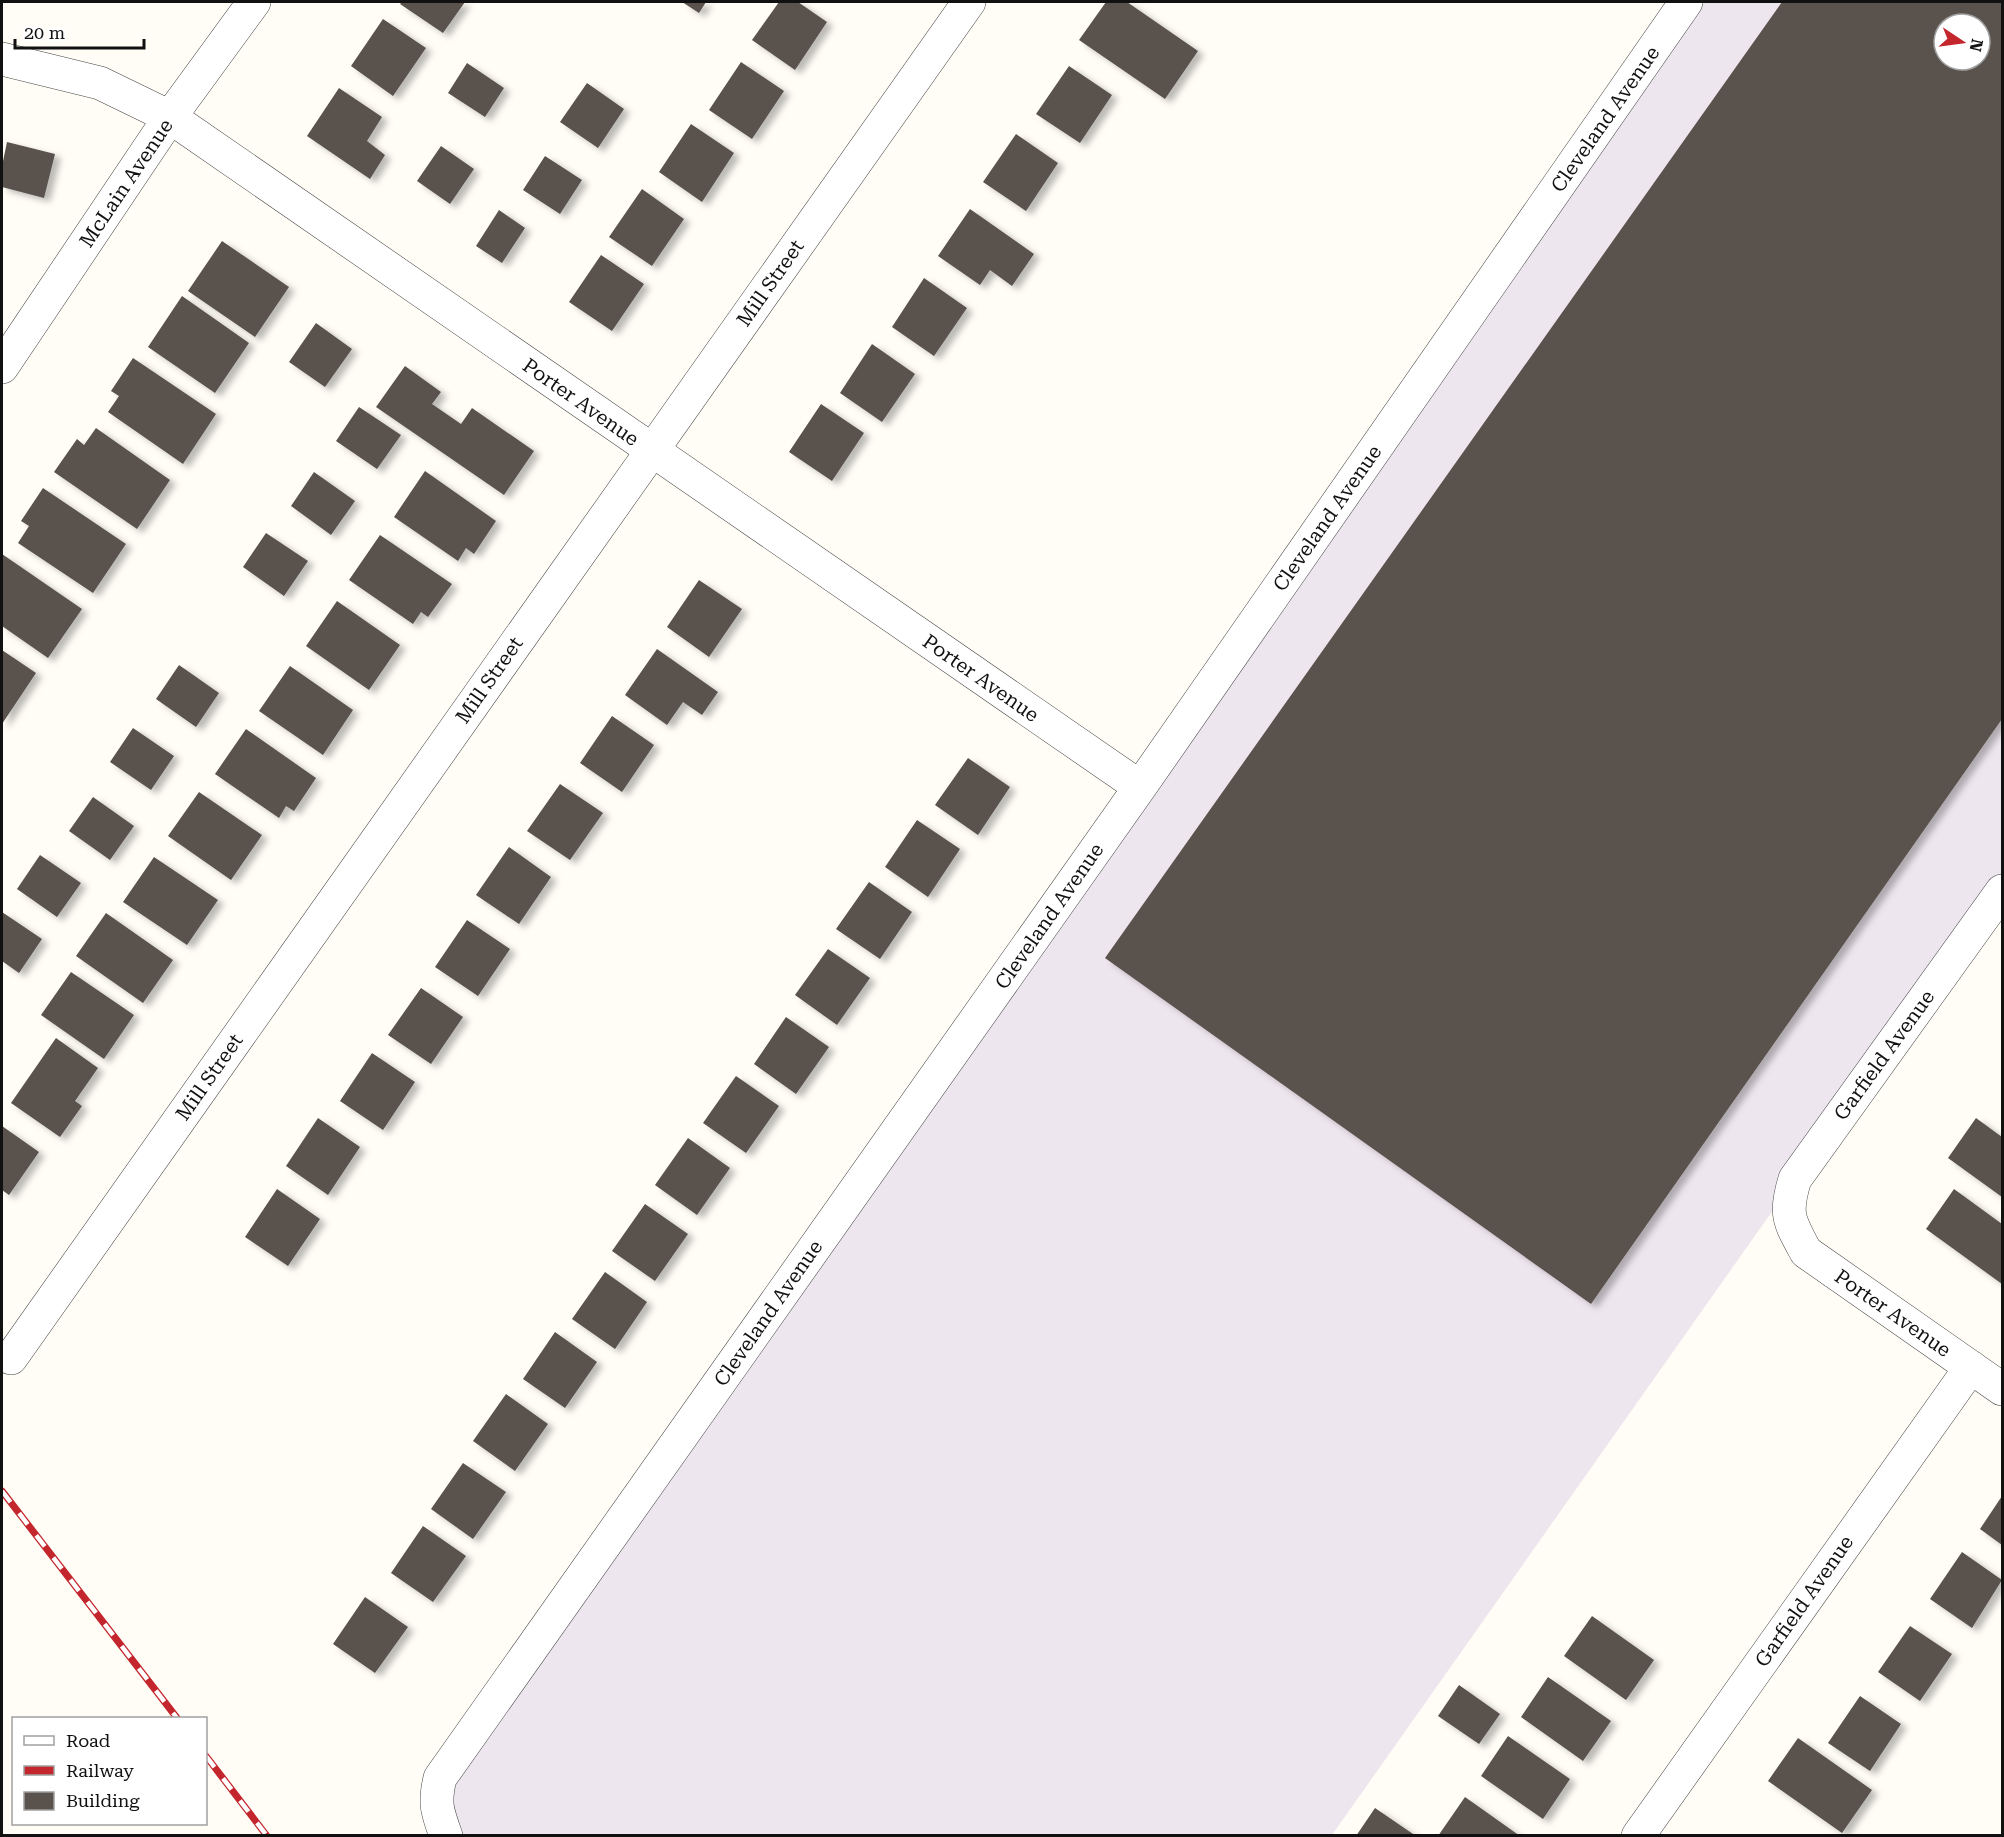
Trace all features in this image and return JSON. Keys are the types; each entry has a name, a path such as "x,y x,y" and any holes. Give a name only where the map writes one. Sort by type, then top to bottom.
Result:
{"street":[{"name":"McLain Avenue","path":"2,367 170,117 254,2"},
{"name":"Mill Street","path":"11,1358 969,2"},
{"name":"Cleveland Avenue","path":"446,1836 437,1812 436,1794 440,1778 1140,788 1686,2"},
{"name":"Porter Avenue","path":"2,59 100,83 170,117 1140,788"},
{"name":"Garfield Avenue","path":"1793,1228 1789,1215 1789,1200 1795,1179 2002,891"},
{"name":"Porter Avenue","path":"1793,1228 1806,1252 2002,1389"},
{"name":"Garfield Avenue","path":"1638,1836 1971,1368"}],"shaded area":[{"path":"1689,2 2002,2 2002,891 1795,1179 1332,1835 446,1836 436,1794"}],"building":[{"path":"402,2 465,2 443,33 400,4"},
{"path":"682,2 706,2 699,13"},
{"path":"779,2 798,2 827,22 795,70 752,40"},
{"path":"1106,2 1127,2 1198,51 1165,99 1079,40"},
{"path":"1782,2 2002,2 2002,719 1591,1304 1105,958"},
{"path":"383,19 426,48 393,96 351,66"},
{"path":"741,62 784,91 752,139 709,110"},
{"path":"467,63 504,88 485,117 448,93"},
{"path":"1069,66 1112,95 1080,143 1036,114"},
{"path":"587,83 624,109 598,148 560,122"},
{"path":"339,88 382,117 367,141 385,155 370,179 307,136"},
{"path":"691,124 734,153 702,202 659,172"},
{"path":"1016,134 1058,163 1026,211 983,182"},
{"path":"7,142 55,154 44,198 2,187 2,166"},
{"path":"441,146 474,169 450,204 417,181"},
{"path":"545,156 582,180 560,214 523,190"},
{"path":"642,189 684,219 652,266 609,237"},
{"path":"970,209 1034,254 1012,286 990,270 980,285 938,256"},
{"path":"499,210 525,228 502,263 476,246"},
{"path":"222,241 289,287 255,337 188,291"},
{"path":"601,255 644,284 612,331 569,302"},
{"path":"924,278 967,308 934,356 892,327"},
{"path":"182,296 249,343 215,393 148,347"},
{"path":"316,323 352,349 325,387 289,362"},
{"path":"872,344 915,374 882,422 840,393"},
{"path":"133,358 216,414 183,464 108,412 119,396 111,391"},
{"path":"405,366 441,392 432,404 461,424 472,408 534,451 504,495 376,407"},
{"path":"821,404 864,433 832,481 789,452"},
{"path":"359,407 401,435 377,469 336,441"},
{"path":"96,428 170,480 137,529 54,472 77,439 84,445"},
{"path":"425,471 496,521 474,554 466,548 458,561 394,517"},
{"path":"314,472 355,501 331,535 291,506"},
{"path":"43,488 126,544 93,593 18,543 29,526 21,521"},
{"path":"266,533 308,561 284,596 243,567"},
{"path":"380,535 452,584 428,617 421,612 413,624 349,580"},
{"path":"2,554 82,609 48,658 2,626"},
{"path":"699,580 742,609 709,657 667,627"},
{"path":"337,601 400,645 369,690 306,646"},
{"path":"657,649 718,692 702,715 683,702 667,725 625,695"},
{"path":"2,650 36,673 2,724"},
{"path":"179,665 219,693 196,727 156,699"},
{"path":"290,666 353,710 323,755 259,711"},
{"path":"612,716 654,745 622,792 580,763"},
{"path":"133,728 174,756 151,790 110,762"},
{"path":"246,729 316,778 294,811 286,806 279,818 215,774"},
{"path":"968,758 1010,787 978,835 935,805"},
{"path":"560,784 603,813 570,860 527,831"},
{"path":"199,792 262,835 231,880 168,836"},
{"path":"93,797 134,826 110,860 69,831"},
{"path":"917,820 960,849 928,897 885,867"},
{"path":"509,847 551,877 519,924 476,895"},
{"path":"40,855 81,883 57,917 17,889"},
{"path":"154,857 218,900 187,945 123,902"},
{"path":"869,882 912,912 880,959 836,929"},
{"path":"2,912 42,939 19,973 2,961"},
{"path":"106,913 173,960 143,1003 76,956"},
{"path":"467,920 510,949 478,996 435,967"},
{"path":"828,949 870,978 837,1025 795,995"},
{"path":"71,972 134,1015 104,1059 41,1015"},
{"path":"421,988 463,1017 431,1064 388,1035"},
{"path":"786,1017 829,1047 796,1094 754,1064"},
{"path":"56,1038 98,1068 75,1101 82,1106 60,1137 11,1103"},
{"path":"372,1053 415,1082 383,1130 340,1101"},
{"path":"736,1076 779,1106 746,1153 703,1123"},
{"path":"318,1118 360,1147 328,1195 286,1166"},
{"path":"1976,1118 2002,1137 2002,1197 1948,1158"},
{"path":"2,1126 39,1152 9,1195 2,1190"},
{"path":"688,1138 730,1168 697,1215 655,1185"},
{"path":"277,1189 320,1219 288,1266 245,1237"},
{"path":"1954,1189 2002,1224 2002,1284 1926,1229"},
{"path":"645,1204 688,1234 655,1281 612,1251"},
{"path":"605,1272 647,1302 615,1349 572,1319"},
{"path":"555,1332 597,1362 565,1408 523,1379"},
{"path":"506,1394 548,1424 515,1471 473,1441"},
{"path":"463,1463 506,1492 473,1539 431,1509"},
{"path":"2002,1496 2002,1545 1980,1529"},
{"path":"423,1526 466,1556 433,1602 391,1573"},
{"path":"1962,1552 2002,1580 1972,1628 1930,1599"},
{"path":"365,1597 408,1627 375,1673 333,1644"},
{"path":"1592,1616 1654,1660 1626,1700 1564,1656"},
{"path":"1910,1626 1952,1654 1920,1701 1878,1672"},
{"path":"1548,1677 1611,1721 1583,1761 1521,1717"},
{"path":"1459,1685 1500,1714 1479,1744 1438,1716"},
{"path":"1860,1696 1901,1724 1870,1771 1828,1743"},
{"path":"1508,1736 1570,1779 1543,1819 1481,1776"},
{"path":"1798,1738 1872,1790 1842,1833 1768,1781"},
{"path":"1465,1797 1520,1836 1438,1836"},
{"path":"1375,1808 1416,1836 1356,1836"}],"railway":[{"path":"2,1491 176,1717"},
{"path":"207,1757 267,1836"}]}
